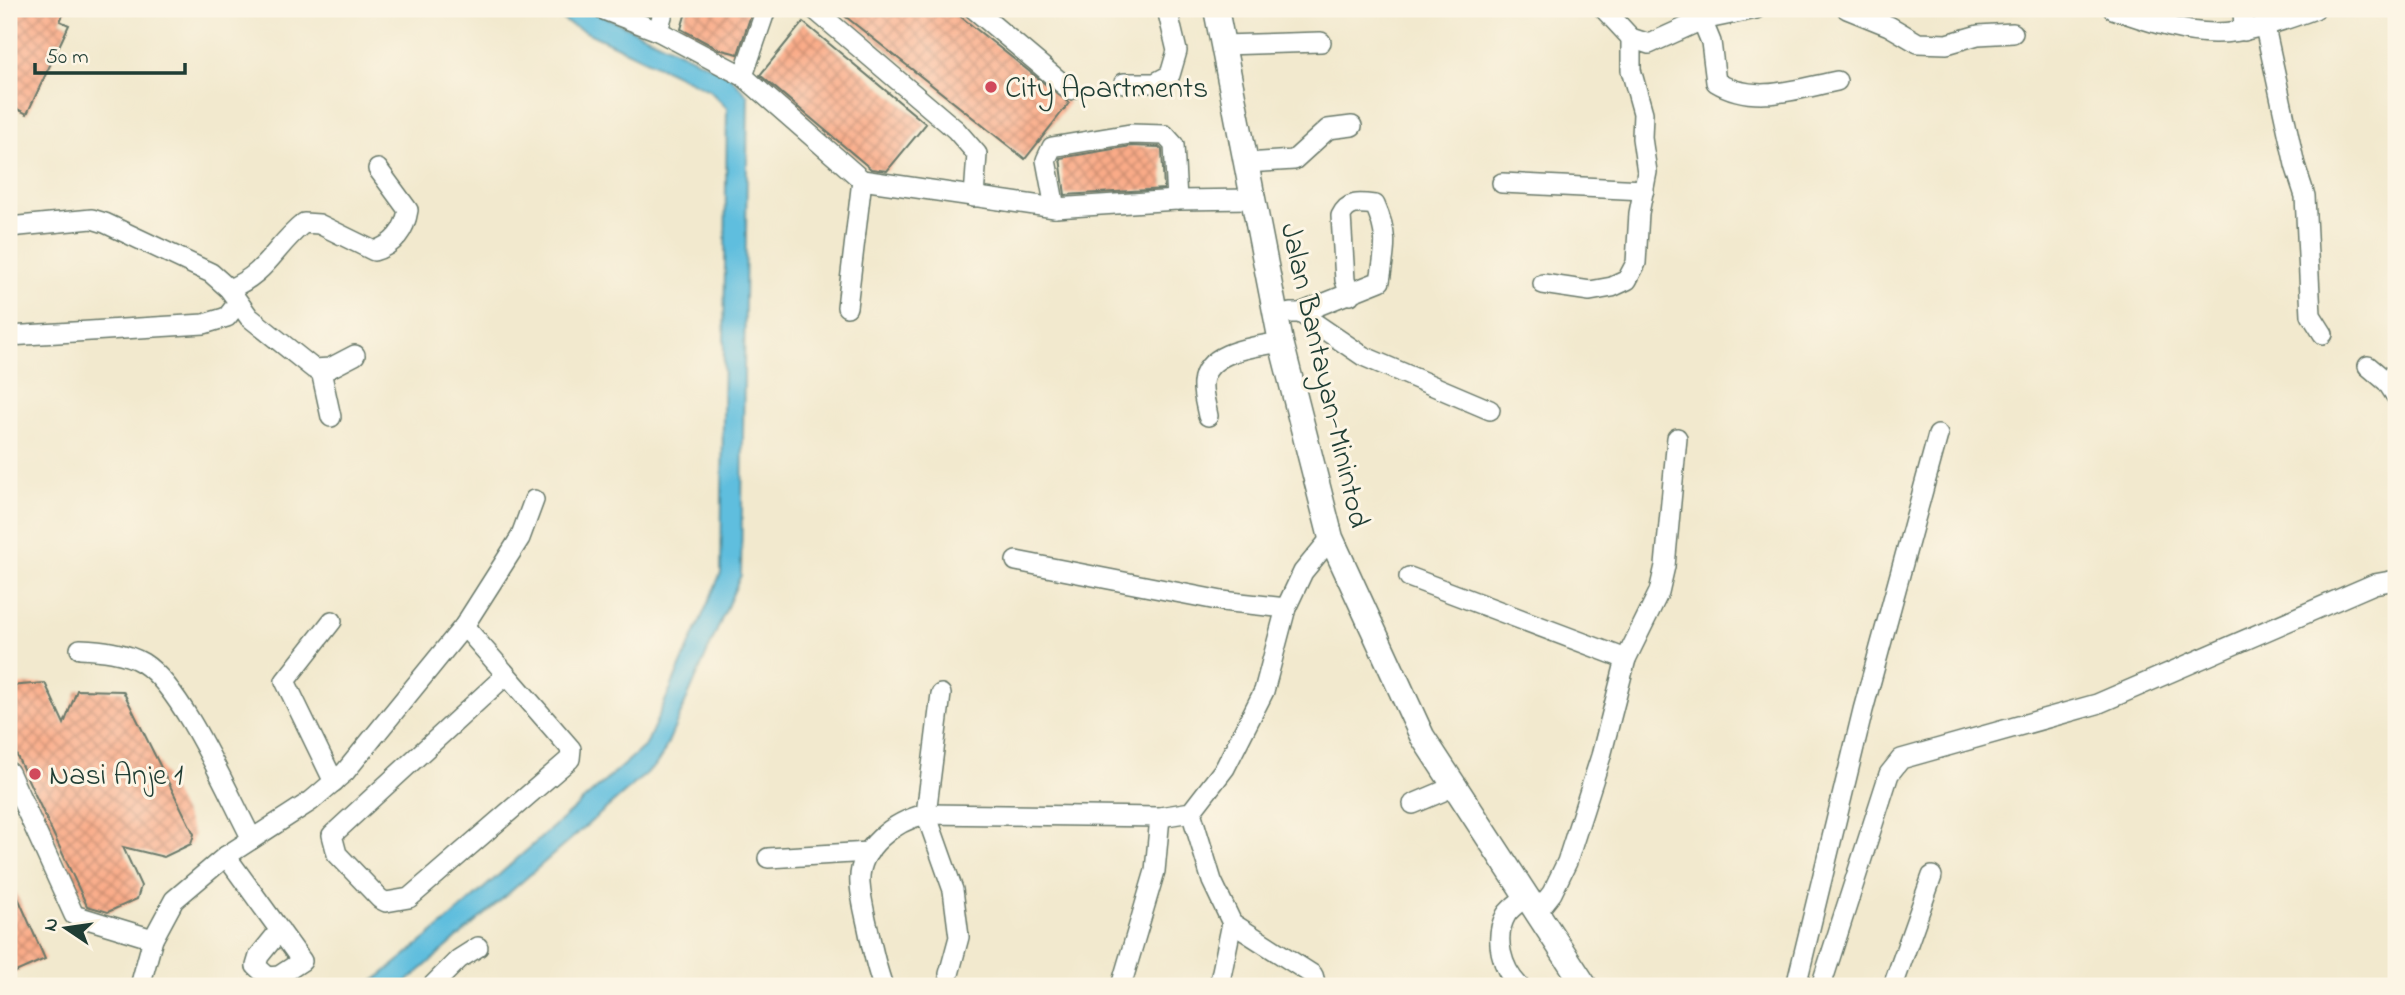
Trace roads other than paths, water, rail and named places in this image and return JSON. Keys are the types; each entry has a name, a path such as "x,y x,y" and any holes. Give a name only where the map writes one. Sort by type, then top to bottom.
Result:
{"main road":[{"name":"Jalan Bantayan-Minintod","path":"1216,9 1281,342 1331,538 1422,736 1585,986"}],"street":[{"path":"601,9 658,32 743,76 862,180 1055,208 1177,200 1253,199"},
{"path":"658,32 664,9"},
{"path":"743,76 766,9"},
{"path":"814,9 963,138 977,155 974,197"},
{"path":"974,9 1070,90"},
{"path":"1124,83 1155,83 1170,75 1177,51 1167,9"},
{"path":"1604,9 1631,38 1649,44 1702,20 1756,9"},
{"path":"1847,9 1889,26 1918,43 1947,44 1978,35 2013,33"},
{"path":"2113,9 2182,31 2202,34 2265,27 2315,9"},
{"path":"2244,9 2244,31"},
{"path":"1702,20 1711,43 1716,82 1728,90 1758,96 1837,81"},
{"path":"2265,27 2295,165 2305,196 2311,315 2323,334"},
{"path":"1543,284 1590,291 1627,280 1636,263 1647,172 1642,138 1643,113 1631,70 1631,38"},
{"path":"1223,45 1321,42"},
{"path":"1246,163 1294,160 1328,129 1352,126"},
{"path":"1055,208 1046,160 1052,147 1130,134 1165,135 1174,145 1177,200"},
{"path":"9,336 204,324 227,317 233,296 251,280 285,239 304,223 319,224 374,251 386,247 406,226 408,210 378,170"},
{"path":"847,307 862,180"},
{"path":"1502,183 1644,190"},
{"path":"9,227 92,219 211,273 249,317 314,369 321,371 355,355"},
{"path":"1275,313 1300,313 1350,295"},
{"path":"1300,313 1363,356 1490,410"},
{"path":"1208,416 1203,380 1212,366 1228,353 1281,342"},
{"path":"2368,366 2387,382 2396,396"},
{"path":"321,371 331,417"},
{"path":"1796,986 1863,710 1938,435"},
{"path":"1519,986 1508,976 1499,949 1506,915 1552,893 1567,862 1601,756 1626,659 1659,592 1665,566 1677,438"},
{"path":"140,986 153,939 174,900 226,856 311,801 345,772 464,626 520,538 534,500"},
{"path":"883,986 859,882 869,852 886,832 904,819 926,814 1160,817 1191,812 1225,768 1264,691 1286,608 1303,572 1331,538"},
{"path":"1016,561 1222,601 1286,608"},
{"path":"1409,577 1626,659"},
{"path":"1821,986 1889,774 1901,759 2097,704 2374,584 2396,580"},
{"path":"332,621 285,681 334,782"},
{"path":"464,626 571,749 570,759 409,898 386,902 380,899 337,854 332,835 506,675"},
{"path":"80,649 108,651 142,662 173,691 252,839"},
{"path":"941,694 926,814 953,890 959,937 948,974"},
{"path":"9,772 74,915 153,939"},
{"path":"1413,804 1453,787"},
{"path":"1191,812 1212,881 1232,923 1313,975 1316,986"},
{"path":"1121,986 1155,871 1160,817"},
{"path":"768,858 869,852"},
{"path":"226,856 280,930"},
{"path":"1893,986 1932,877"},
{"path":"1219,986 1232,923"},
{"path":"432,986 459,959 478,947"}],"water":[{"path":"552,9 589,9 729,75 748,96 741,575 663,754 655,766 402,986 368,986 440,927 646,745 721,573 727,108 709,90 567,23"}],"place":[{"name":"City Apartments","path":"991,87"},
{"name":"Nasi Anje 1","path":"35,774"}]}
